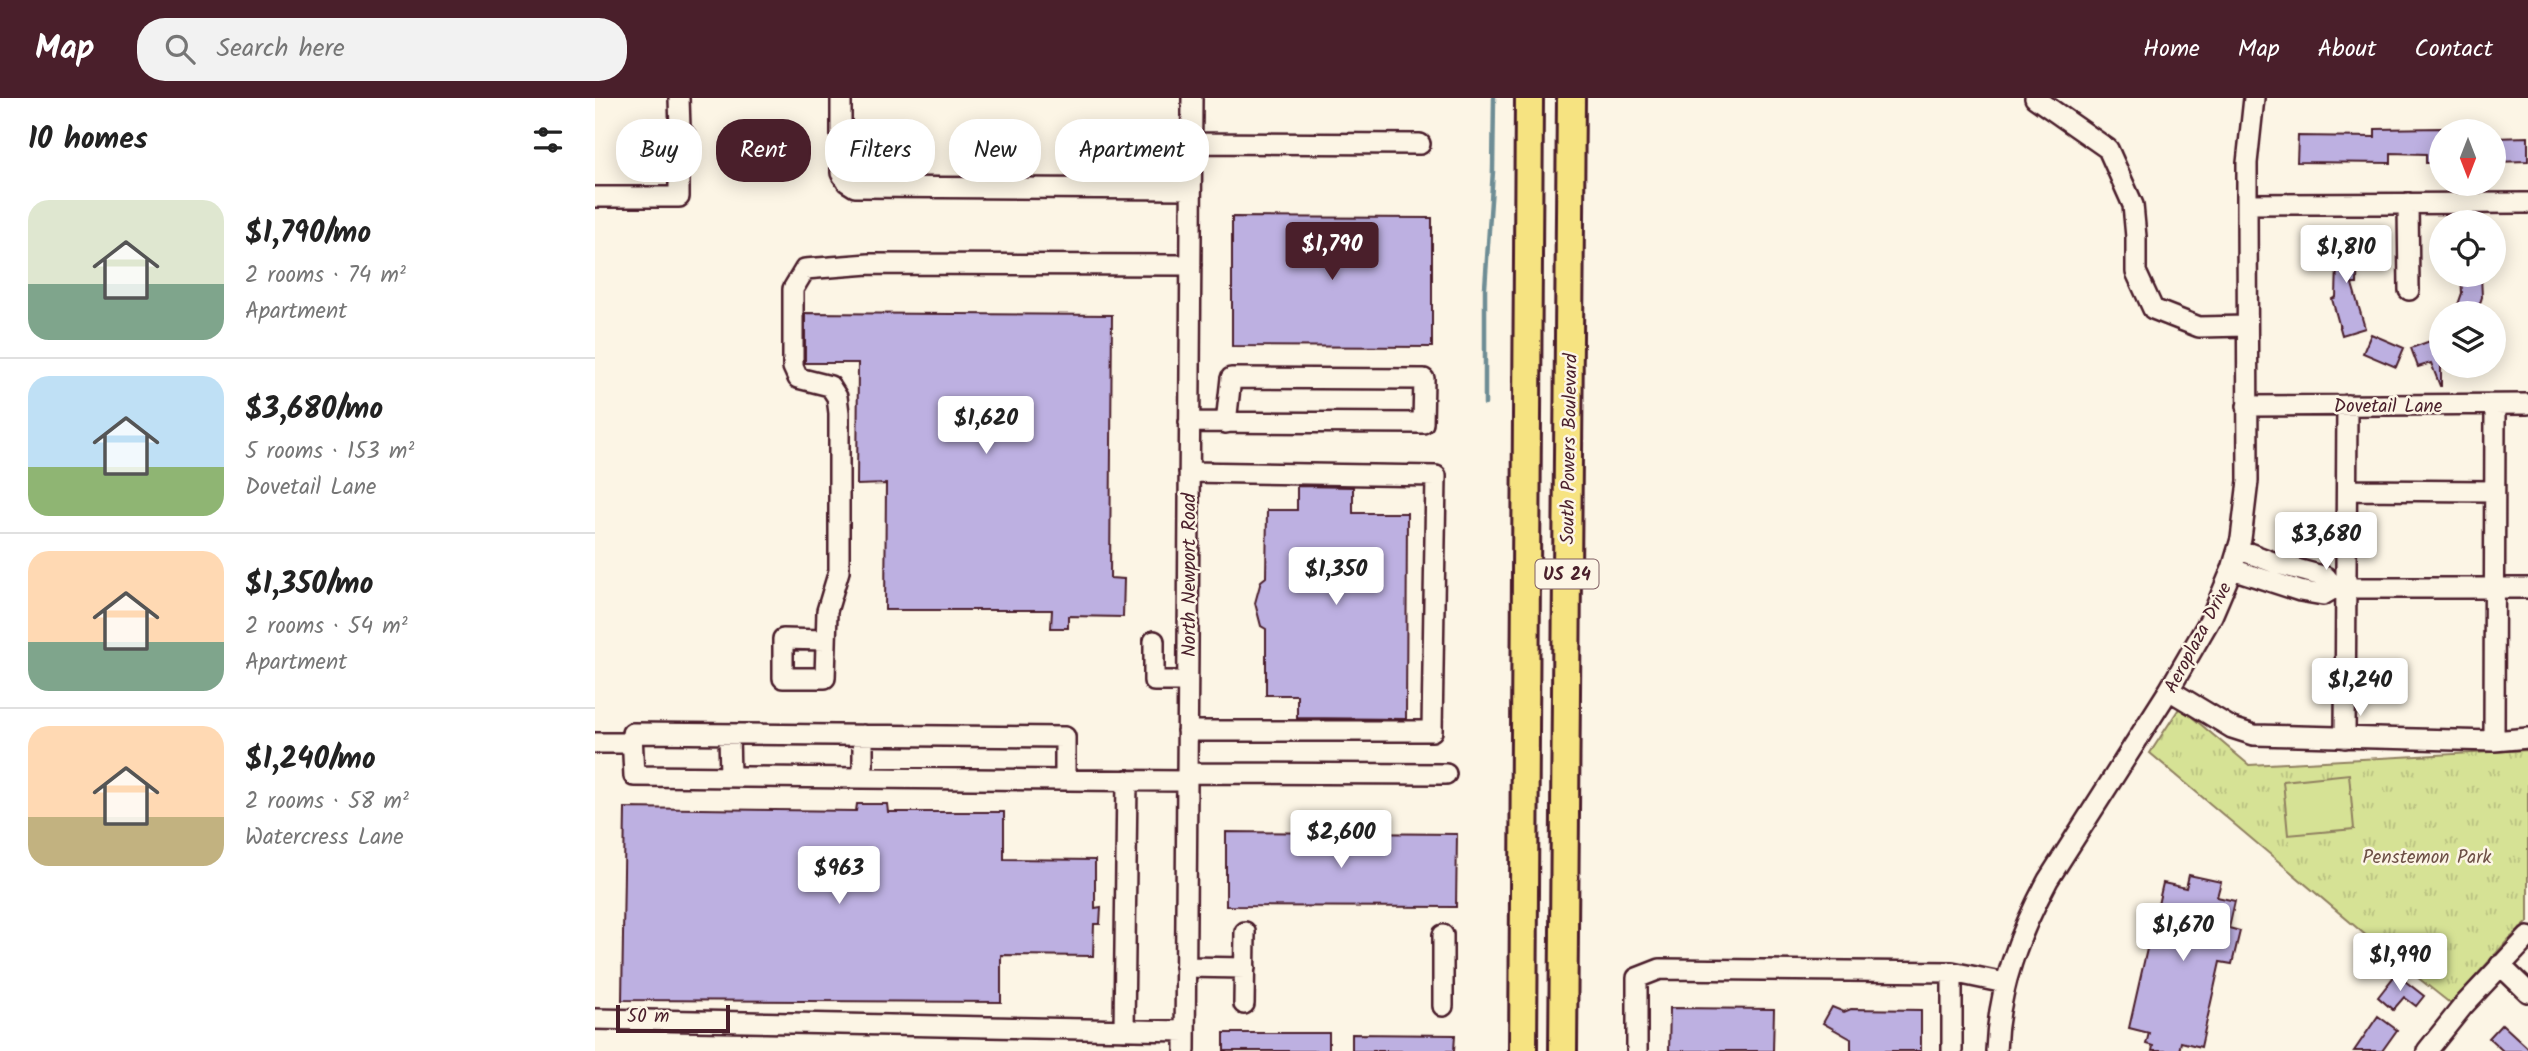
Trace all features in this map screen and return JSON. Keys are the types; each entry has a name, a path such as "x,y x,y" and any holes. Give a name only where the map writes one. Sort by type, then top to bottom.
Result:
{"highway":[{"name":"US 24","path":"1523,1051 1529,98"},
{"name":"South Powers Boulevard","path":"1563,1051 1571,98"}],"street":[{"path":"595,197 679,197 679,167 686,157 686,137 680,129 679,98"},
{"path":"841,98 841,173 847,182 855,187 1191,189"},
{"name":"North Newport Road","path":"1192,98 1192,119"},
{"path":"2035,98 2108,149 2133,205 2136,272 2153,309 2199,327 2247,326"},
{"name":"Aeroplaza Drive","path":"1996,1051 2005,984 2018,942 2048,880 2169,690 2212,617 2238,549 2248,481 2247,163 2254,98"},
{"path":"1209,143 1420,144"},
{"name":"North Newport Road","path":"1185,1051 1191,182"},
{"path":"2247,204 2528,202"},
{"path":"2408,203 2409,290"},
{"path":"825,640 827,611 839,571 839,413 837,397 830,386 798,378 793,367 793,289 805,269 869,264 1191,265"},
{"path":"1189,422 1226,423 1423,423 1424,379 1231,378 1226,423"},
{"name":"Dovetail Lane","path":"2247,406 2528,404"},
{"path":"2345,738 2341,589 2347,490 2347,405"},
{"path":"2494,741 2495,405"},
{"path":"1187,731 1432,731 1436,476 1189,472"},
{"path":"2347,490 2494,491"},
{"path":"2238,549 2278,564 2326,577 2341,589"},
{"path":"2232,569 2299,591 2323,595 2341,589 2528,588"},
{"path":"1154,641 1154,681 1188,681"},
{"path":"2169,690 2241,732 2254,735 2494,741 2528,738"},
{"path":"1065,780 1065,737 632,733 634,776 863,777 1065,780 1127,780 1446,774"},
{"path":"729,734 730,776"},
{"path":"863,735 863,777"},
{"path":"595,743 632,743"},
{"path":"1124,1030 1127,780"},
{"path":"1244,1004 1245,932"},
{"path":"1443,935 1443,1006"},
{"path":"2427,1051 2500,965 2528,937"},
{"path":"2500,965 2528,992"},
{"path":"1185,967 1245,968"},
{"path":"1637,1051 1637,978 1660,969 1952,972 2005,984"},
{"path":"1952,972 1952,1051"},
{"path":"595,1019 1185,1031"}],"green space":[{"name":"Penstemon Park","path":"2180,707 2249,765 2528,750 2528,922 2508,940 2451,1004 2150,753"},
{"path":"2349,774 2354,829 2288,835 2283,781"}],"building":[{"path":"2429,128 2429,163 2426,163 2426,154 2391,153 2391,163 2297,162 2298,136 2375,137 2375,129"},
{"path":"2528,137 2528,161 2506,162 2506,138"},
{"path":"1232,217 1432,218 1432,347 1232,346"},
{"path":"2326,242 2358,243 2357,284 2352,284 2365,328 2342,335 2332,299 2336,297 2337,263 2326,263"},
{"path":"2462,287 2482,287 2481,301 2459,301"},
{"path":"805,313 1112,315 1110,578 1124,579 1123,617 1068,616 1068,628 1051,628 1052,610 885,610 886,484 857,485 858,363 805,363"},
{"path":"2371,334 2404,348 2396,367 2363,353"},
{"path":"2429,341 2429,364 2418,367 2411,348"},
{"path":"1297,486 1353,487 1353,513 1407,513 1406,719 1297,718 1297,695 1266,695 1266,629 1261,626 1255,603 1261,581 1266,577 1267,510 1297,510"},
{"path":"857,804 887,804 888,812 1004,812 1004,859 1095,860 1095,908 1101,907 1100,924 1094,924 1093,956 1001,955 1001,1002 622,1000 625,808 856,811"},
{"path":"1226,832 1457,834 1456,907 1226,906"},
{"path":"2189,875 2221,882 2217,897 2235,901 2229,928 2240,931 2232,964 2220,962 2201,1047 2181,1042 2179,1051 2152,1051 2153,1046 2146,1044 2149,1033 2129,1028 2149,940 2139,938 2146,906 2157,909 2163,883 2186,888"},
{"path":"2396,974 2424,996 2416,1006 2404,997 2393,1010 2378,997"},
{"path":"1832,1007 1844,1012 1851,1009 1921,1010 1921,1051 1851,1051 1851,1039 1823,1023"},
{"path":"1670,1008 1774,1009 1773,1051 1669,1051"},
{"path":"2378,1016 2397,1030 2382,1051 2354,1051"},
{"path":"2502,1024 2528,1051 2503,1051 2489,1038"},
{"path":"1224,1033 1329,1033 1329,1051 1224,1051"},
{"path":"1352,1034 1455,1035 1454,1051 1352,1051"}],"waterway":[{"path":"1485,404 1485,288 1493,171 1494,98"}]}
